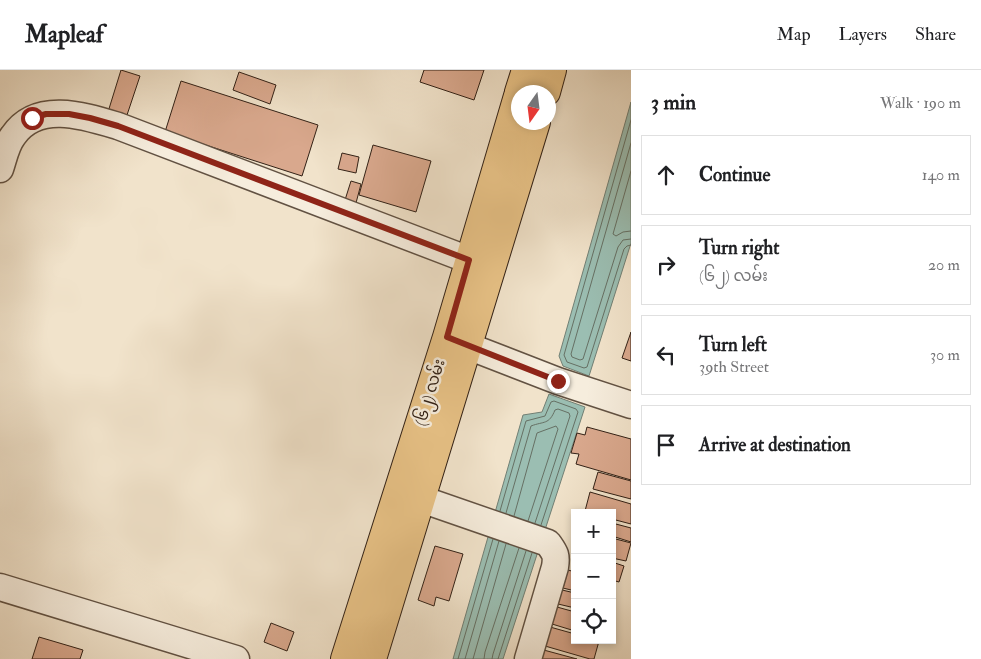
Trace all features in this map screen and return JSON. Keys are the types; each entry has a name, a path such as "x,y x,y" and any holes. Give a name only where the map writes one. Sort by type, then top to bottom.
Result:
{"main road":[{"name":"(၆၂) လမ်း","path":"522,85 526,70"},
{"path":"548,85 552,70"},
{"name":"(၆၂) လမ်း","path":"372,659 421,499 458,342 469,260 511,121"},
{"name":"(၆၂) လမ်း","path":"345,659 533,130"}],"street":[{"path":"0,169 13,136 22,125 32,118 46,114 69,114 90,118 118,126 469,260"},
{"path":"458,342 558,381 631,405"},
{"path":"421,499 548,543 554,550 556,558 555,567 528,659"},
{"path":"0,587 236,659"}],"water":[{"path":"631,102 631,243 589,376 563,366 559,356"},
{"path":"549,394 585,407 503,659 453,659 523,415 542,412"}],"building":[{"path":"121,70 140,76 126,118 108,112"},
{"path":"424,70 484,70 474,100 420,82"},
{"path":"239,72 276,85 270,104 233,90"},
{"path":"181,81 318,125 302,176 165,132"},
{"path":"373,145 431,161 416,212 359,195"},
{"path":"342,153 359,157 356,173 338,169"},
{"path":"351,181 361,184 356,203 345,200"},
{"path":"631,332 631,361 622,358"},
{"path":"587,427 631,439 631,480 576,464 579,454 571,453 577,433 585,435"},
{"path":"598,472 631,481 631,499 593,489"},
{"path":"590,492 631,504 631,524 616,520 616,509 586,509"},
{"path":"616,524 631,528 631,542 616,537"},
{"path":"616,539 631,543 626,561 616,559"},
{"path":"435,546 463,554 449,601 436,597 434,606 418,600"},
{"path":"616,563 624,566 619,582 616,581"},
{"path":"568,570 571,571 571,590 563,588"},
{"path":"562,590 571,592 571,607 558,604"},
{"path":"557,607 571,611 571,630 552,624"},
{"path":"271,623 294,632 287,651 264,642"},
{"path":"550,627 571,633 571,644 598,644 594,659 545,646"},
{"path":"39,637 83,650 80,659 32,659"},
{"path":"540,649 577,659 537,659"}],"route":[{"path":"32,118 46,114 69,114 118,126 469,260 447,337 558,381"}]}
